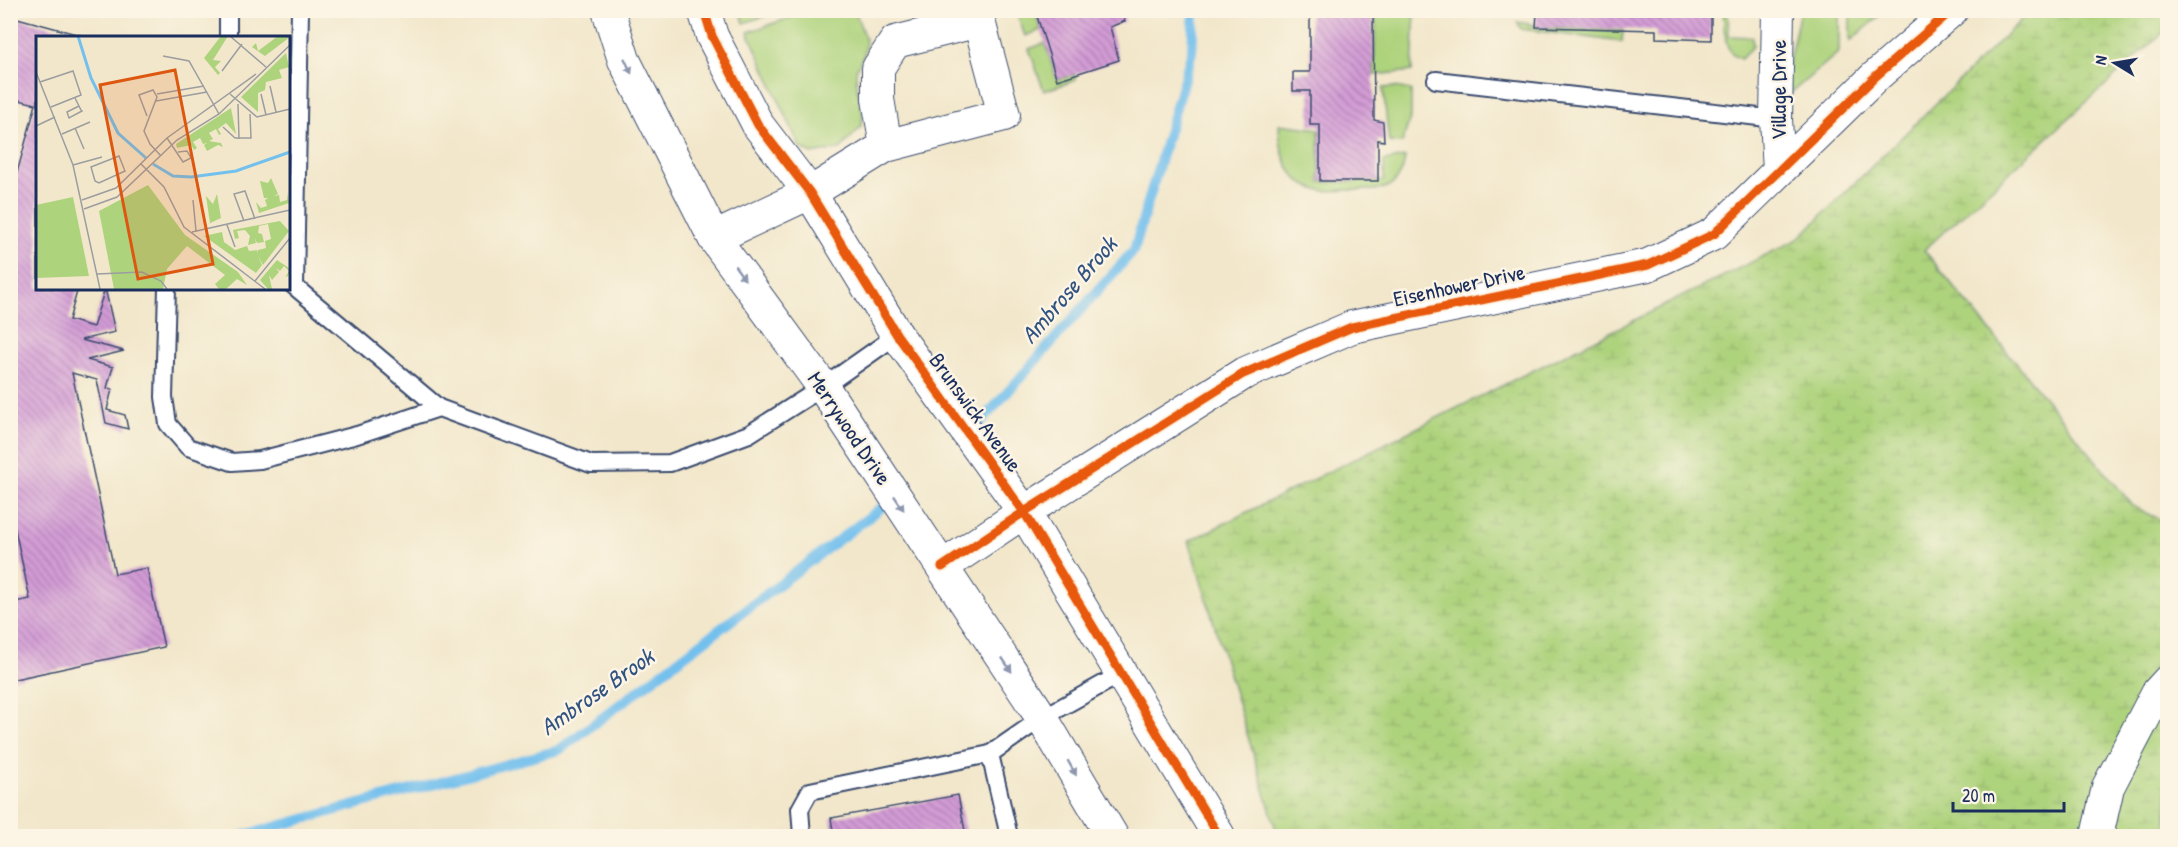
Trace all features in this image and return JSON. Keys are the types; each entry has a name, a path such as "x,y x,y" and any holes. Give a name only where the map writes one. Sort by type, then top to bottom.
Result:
{"street":[{"name":"Merrywood Drive","path":"608,10 624,60 714,238 823,387 1042,718 1112,837"},
{"name":"Brunswick Avenue","path":"704,10 712,36 758,125 810,193 897,335 1024,512 1219,837"},
{"name":"Village Drive","path":"1778,10 1776,119 1779,170"},
{"name":"Eisenhower Drive","path":"942,567 1024,512 1243,374 1352,327 1648,265 1714,234 1876,76 1952,10"},
{"path":"714,238 810,193 886,146 1004,115 979,21 895,42 878,68 878,99 886,146"},
{"path":"2097,837 2108,787 2157,693 2168,681"}],"lane":[{"path":"228,10 228,36"},
{"path":"300,10 292,283 439,408 591,464 670,463 749,434 823,387 897,335"},
{"path":"1436,80 1776,119"},
{"path":"167,290 164,397 168,424 188,447 232,462 260,460 357,435 439,408"},
{"path":"802,837 800,809 810,791 990,754 1042,718 1121,674"},
{"path":"990,754 1010,837"}],"green space":[{"path":"740,10 781,10 781,11 744,23"},
{"path":"1850,10 1885,11 1850,41"},
{"path":"810,11 855,11 866,41 864,54 856,70 857,89 863,115 861,127 840,149 812,154 800,147 748,32"},
{"path":"1016,11 1035,11 1041,30 1025,36"},
{"path":"1376,11 1415,11 1412,71 1374,75"},
{"path":"1723,11 1728,11 1729,36 1752,37 1753,46 1741,59 1730,52 1727,46"},
{"path":"1800,11 1839,11 1839,52 1787,96 1782,93"},
{"path":"2030,11 2167,11 2167,29 1924,250 2133,506 2167,523 2167,836 1278,836 1189,541 1798,239"},
{"path":"1517,22 1534,25 1536,28 1623,31 1622,42 1521,29"},
{"path":"1045,43 1057,80 1075,74 1076,80 1044,91 1029,49"},
{"path":"1395,87 1411,90 1411,115 1402,143 1389,142 1383,88"},
{"path":"1279,124 1319,129 1320,182 1384,181 1384,161 1405,157 1404,165 1391,185 1377,190 1318,190 1307,186 1292,173 1283,154"}],"building":[{"path":"1035,10 1122,10 1125,21 1110,27 1119,60 1057,80"},
{"path":"1310,10 1373,10 1374,120 1383,122 1384,141 1378,140 1378,181 1320,181 1320,125 1310,125 1310,91 1293,91 1293,72 1310,72"},
{"path":"1520,10 1711,10 1711,40 1656,38 1656,30 1536,27 1537,13 1520,12"},
{"path":"10,16 83,36 36,36 36,104 10,98"},
{"path":"36,104 36,290 77,290 69,320 93,327 105,290 115,332 81,340 124,351 87,360 113,367 107,388 112,389 107,410 125,415 128,429 106,423 97,380 72,373 115,574 147,568 164,647 10,680 10,603 30,599 10,506 10,198"},
{"path":"958,795 966,836 834,836 831,818"}],"waterway":[{"name":"Ambrose Brook","path":"972,432 1134,250 1192,52 1194,10"},
{"name":"Ambrose Brook","path":"241,836 559,750 893,499"}],"cycle path":[{"path":"704,10 712,36 758,125 810,193 897,335 1024,512 1219,836"},
{"path":"942,567 1024,512 1243,374 1352,327 1648,265 1714,234 1876,76 1952,10"}]}
